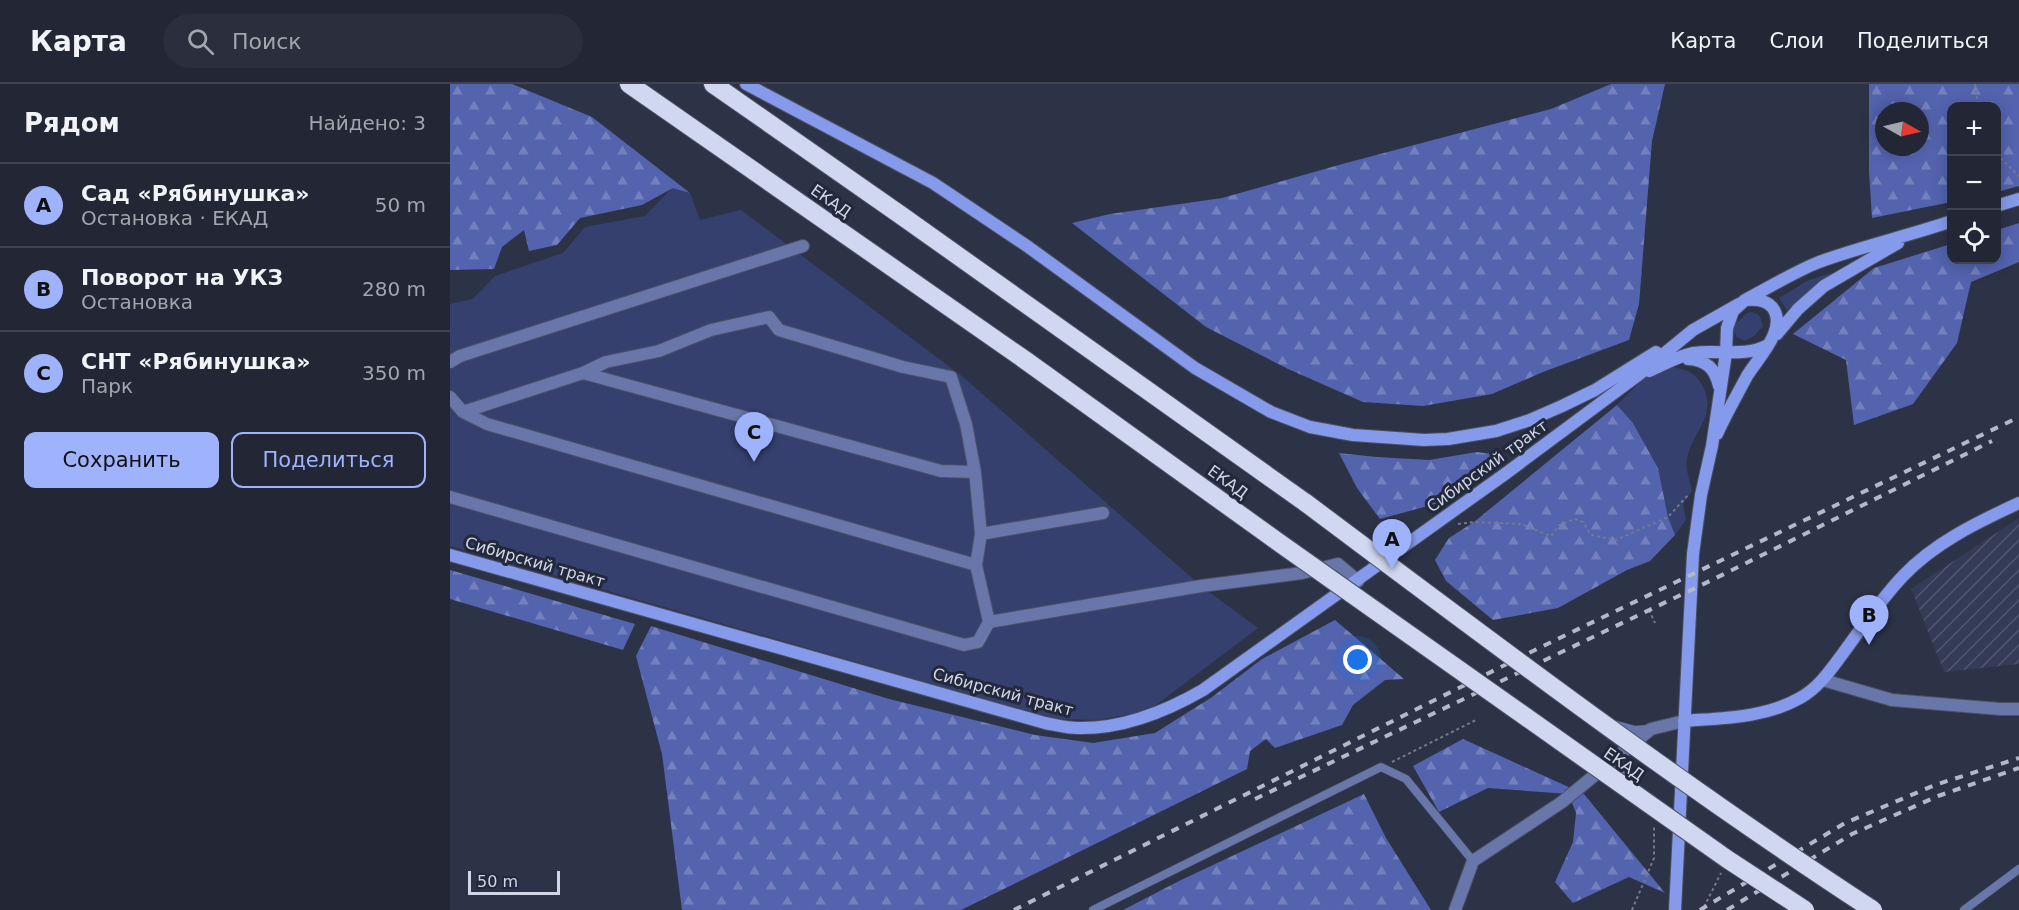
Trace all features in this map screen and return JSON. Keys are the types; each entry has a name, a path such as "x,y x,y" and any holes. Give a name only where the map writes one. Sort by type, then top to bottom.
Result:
{"highway":[{"name":"ЕКАД","path":"629,84 1025,360 1717,853 1805,910"},
{"name":"ЕКАД","path":"713,84 1306,503 1564,696 1755,831 1873,910"}],"main road":[{"path":"746,84 933,183 1027,246 1195,368 1271,412 1310,427 1353,435 1424,440 1448,439 1496,431 1530,420 1595,390 1693,330"},
{"path":"2001,205 2019,200"},
{"name":"Сибирский тракт","path":"450,555 1045,723 1077,729 1132,722 1177,706 1203,690 1358,581 1637,376 1693,330 1817,263 1947,223"},
{"name":"Сибирский тракт","path":"1637,376 1693,354 1755,351 1770,342 1798,309 1824,286 1911,235"},
{"path":"1675,910 1693,554 1701,495 1712,446 1731,317 1742,302 1762,301 1772,308 1777,323 1770,342 1748,376 1712,446"},
{"path":"1727,334 1733,345 1746,352"},
{"path":"1675,360 1694,359 1706,363 1715,372 1719,389"},
{"path":"1684,721 1773,710 1801,697 1823,680 1902,577 1923,556 1980,522 2019,503"}],"street":[{"path":"450,362 460,356 803,246"},
{"path":"450,497 964,645 978,642 989,622 976,565 981,534 975,472 966,424 951,377 903,367 779,330 769,317 711,330 659,351 606,362 583,373 463,412"},
{"path":"583,373 941,471 975,472"},
{"path":"450,397 463,412 487,424 976,565"},
{"path":"981,534 1103,513"},
{"path":"989,622 1201,586 1302,573 1338,564 1358,581"},
{"path":"1823,680 1893,700 2019,709"},
{"path":"1455,910 1473,861 1562,802 1651,729 1684,721"}],"lane":[{"path":"1592,718 1635,730 1651,729"},
{"path":"1620,753 1628,790"},
{"path":"1093,910 1381,767 1406,779 1473,861"},
{"path":"1964,910 2019,870"}],"path":[{"path":"1975,84 1977,102"},
{"path":"1998,156 2019,176"},
{"path":"1452,526 1474,522 1521,524 1551,536 1559,525 1575,519 1582,522 1591,535 1616,540 1668,517 1692,491 1691,502"},
{"path":"1649,610 1655,623"},
{"path":"1381,767 1476,720"},
{"path":"1632,910 1654,858 1654,823"},
{"path":"1704,907 1720,873"}],"shaded area":[{"path":"673,187 690,193 700,220 741,210 963,377 1201,586 1258,628 1148,711 1097,720 1056,719 450,546 450,304 473,299 495,276 563,253 585,227 645,216"},
{"path":"1832,273 1787,310 1779,298 1807,281"},
{"path":"1753,312 1759,315 1763,326 1754,336 1745,341 1737,337 1732,327 1747,313"},
{"path":"1672,367 1696,377 1702,385 1708,406 1687,459 1692,491 1683,504 1686,520 1675,535 1668,517 1658,468 1633,423 1617,405 1646,376"},
{"path":"2019,518 2019,664 1944,672 1911,589"}],"green space":[{"path":"450,84 512,84 592,117 690,193 673,188 642,205 580,218 557,245 529,251 524,230 502,247 494,269 450,270"},
{"path":"1611,84 1665,84 1652,141 1639,304 1629,340 1492,394 1423,406 1363,402 1288,369 1206,327 1072,223 1110,214 1222,198 1551,109"},
{"path":"1869,84 2019,84 2019,186 2001,191 2001,102 1947,102 1947,203 1872,218 1869,171"},
{"path":"2019,223 2019,262 1971,282 1957,343 1913,404 1854,425 1846,360 1793,334 1874,268 1947,245 1947,264 2001,264 2001,229"},
{"path":"1617,405 1633,423 1658,468 1668,517 1675,535 1650,561 1627,570 1558,608 1493,620 1446,581 1435,560 1449,538 1474,522"},
{"path":"1477,452 1499,455 1499,461 1435,504 1380,519 1357,488 1339,453 1429,460"},
{"path":"450,570 635,624 623,650 450,599"},
{"path":"1335,620 1404,679 1385,680 1353,705 1342,725 1275,748 1266,739 1250,751 1247,769 961,910 682,910 662,754 636,656 651,626 889,699 1035,735 1093,743 1155,733 1212,697 1262,659"},
{"path":"1463,739 1584,794 1665,893 1629,877 1573,903 1555,882 1573,842 1576,813 1569,794 1488,788 1439,812 1413,766"},
{"path":"1364,794 1386,838 1431,910 1123,910 1179,881"}],"railway":[{"path":"1014,910 1541,647 2019,417"},
{"path":"1255,799 1714,579 1992,441"},
{"path":"1700,910 1845,823 1935,785 2019,758"},
{"path":"1727,910 1852,834 1938,796 2019,768"}],"place":[{"name":"СНТ «Рябинушка»","path":"754,462"},
{"name":"Сад «Рябинушка»","path":"1392,569"},
{"name":"Поворот на УКЗ","path":"1869,645"}]}
